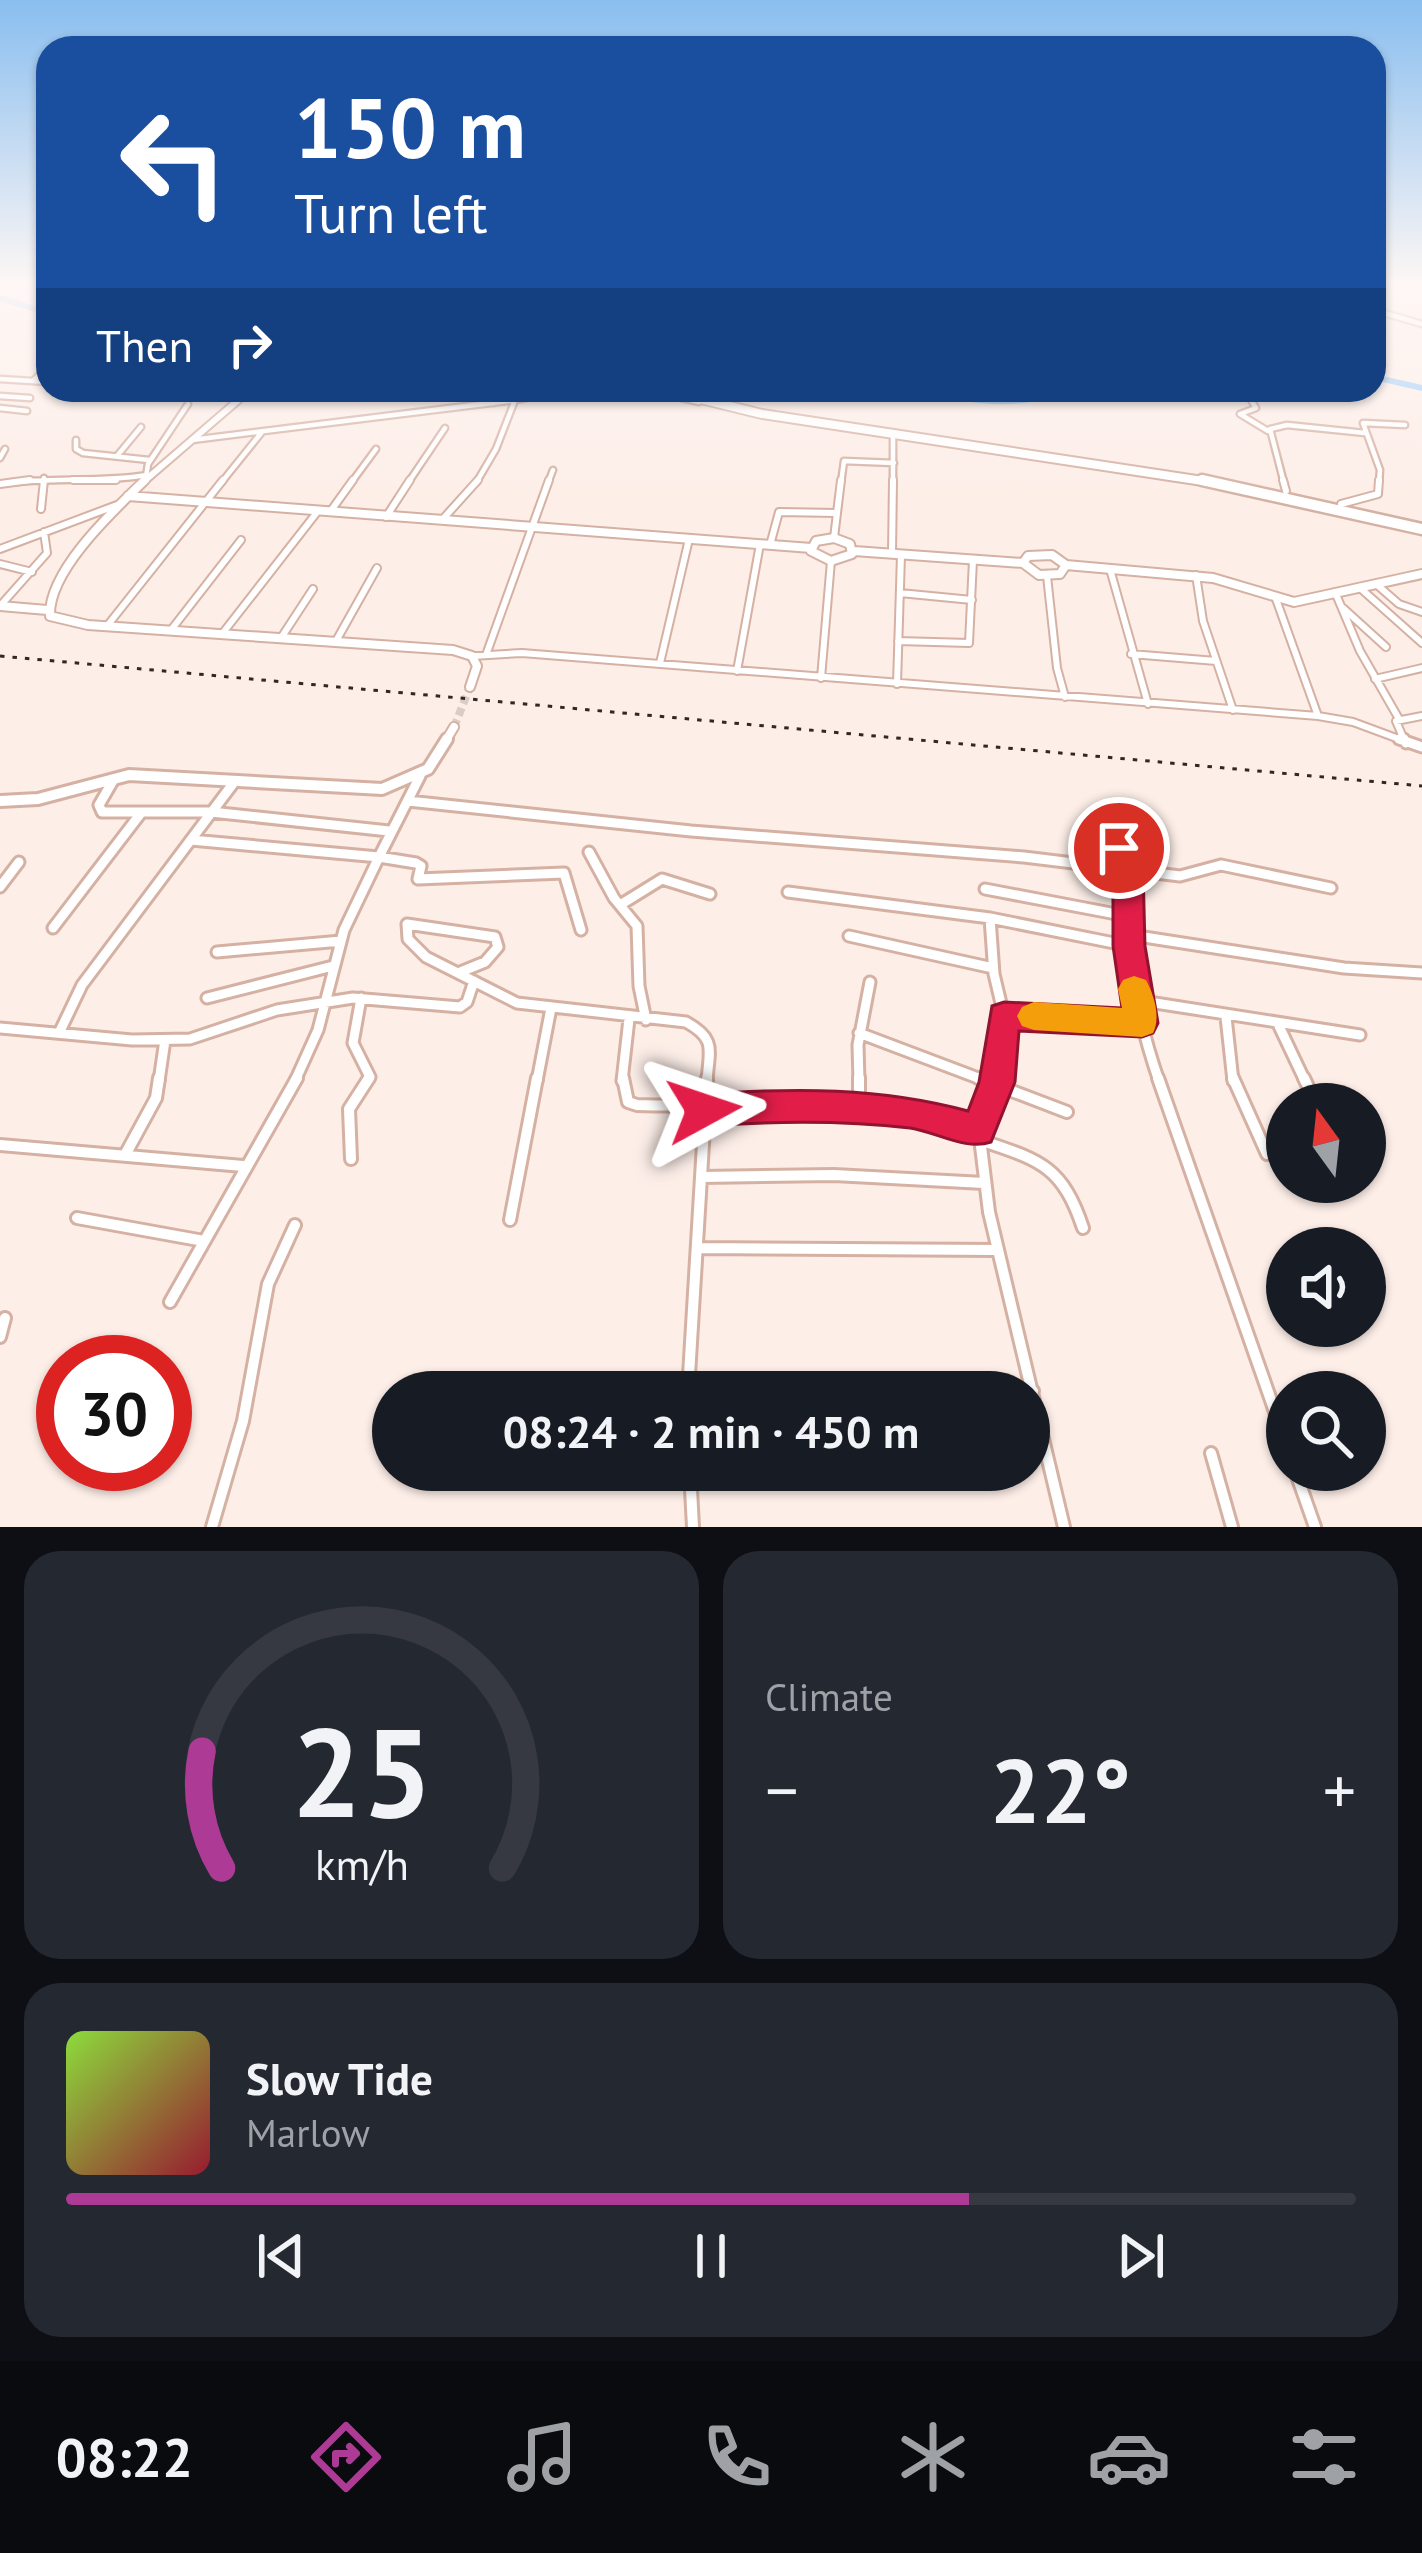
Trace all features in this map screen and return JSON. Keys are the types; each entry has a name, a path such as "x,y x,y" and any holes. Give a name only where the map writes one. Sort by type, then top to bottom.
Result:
{"highway":[{"path":"705,402 1183,476 1422,525"},
{"path":"732,402 1146,463 1422,525"}],"street":[{"path":"33,381 36,378"},
{"path":"0,379 36,381"},
{"path":"0,396 30,398"},
{"path":"47,610 49,597 67,567 120,504 236,402"},
{"path":"192,440 501,402"},
{"path":"440,521 458,508 478,479 514,402"},
{"path":"703,402 712,404"},
{"path":"1253,402 1256,406 1240,414 1268,430 1286,491"},
{"path":"147,477 151,460 188,404"},
{"path":"0,408 27,411"},
{"path":"1342,504 1378,494 1380,470 1365,433 1366,421 1405,424"},
{"path":"1268,430 1287,425 1365,433"},
{"path":"116,458 141,427"},
{"path":"386,517 446,428"},
{"path":"107,626 263,430"},
{"path":"893,434 900,593 897,684"},
{"path":"76,440 76,449 83,453 151,460"},
{"path":"0,458 4,449"},
{"path":"330,512 376,449"},
{"path":"834,538 844,461 894,464"},
{"path":"486,655 553,470"},
{"path":"0,484 44,478 100,482 147,477"},
{"path":"41,509 44,478"},
{"path":"128,496 811,548"},
{"path":"0,549 120,504"},
{"path":"222,634 318,511"},
{"path":"737,671 765,544 779,512 836,513"},
{"path":"0,606 49,548 44,532"},
{"path":"811,548 834,538 846,541 854,551"},
{"path":"660,663 688,539"},
{"path":"171,630 241,540"},
{"path":"811,548 814,555 831,561 844,560 854,551 1023,563 1033,573 1047,576 1060,574 1066,565"},
{"path":"1023,563 1039,553 1058,557 1066,565 1196,575 1301,602 1422,574"},
{"path":"898,640 966,645 970,641 973,560"},
{"path":"821,678 831,561"},
{"path":"0,564 32,572"},
{"path":"336,641 377,568"},
{"path":"1110,568 1148,704"},
{"path":"1196,575 1233,710"},
{"path":"1409,575 1422,586"},
{"path":"1047,576 1064,698"},
{"path":"1375,583 1399,604 1422,612"},
{"path":"1358,586 1422,643"},
{"path":"280,638 313,589"},
{"path":"1336,592 1375,679 1399,719"},
{"path":"900,593 972,600"},
{"path":"1276,599 1318,716"},
{"path":"0,606 47,610 66,622 107,626 440,649 472,656 660,663 1318,716 1353,722 1422,747"},
{"path":"1342,607 1386,647"},
{"path":"1131,655 1216,661"},
{"path":"470,686 476,666 472,656"},
{"path":"1375,679 1422,668"},
{"path":"1406,743 1395,725 1399,719 1422,716"},
{"path":"170,1302 297,1078 341,941 389,831 454,727"},
{"path":"0,801 38,799 115,778 152,775 362,791 420,776"},
{"path":"115,778 97,809 211,812 389,831"},
{"path":"60,1031 82,985 235,782"},
{"path":"408,801 1180,876 1221,865 1331,888"},
{"path":"53,928 142,812"},
{"path":"1108,837 1124,855 1128,869 1130,940 1142,1023 1266,1385"},
{"path":"191,840 416,862 421,866 418,879 564,874 581,930"},
{"path":"589,852 637,926 639,986 646,1020"},
{"path":"0,887 20,862"},
{"path":"620,905 656,878 670,878 710,894"},
{"path":"985,889 1132,917"},
{"path":"788,892 1345,968 1422,973"},
{"path":"990,918 1004,1016 995,1088 979,1135 984,1183 1028,1371"},
{"path":"458,973 493,955 498,947 495,937 479,931 406,924 415,949 458,973 517,1003 686,1022 704,1032 709,1042 689,1371"},
{"path":"849,936 994,968"},
{"path":"218,952 341,941"},
{"path":"207,998 333,966"},
{"path":"0,1028 190,1039 256,1016 361,998 460,1007 467,1003 474,981"},
{"path":"859,1107 859,1033 869,982"},
{"path":"351,1159 349,1109 370,1077 353,1043 361,998"},
{"path":"1136,1000 1360,1035"},
{"path":"509,1220 551,1008"},
{"path":"1004,1016 1142,1023"},
{"path":"1226,1017 1233,1081 1266,1152"},
{"path":"628,1018 622,1085 628,1102 704,1110 802,1103 919,1114 1058,1171 1070,1185 1083,1228"},
{"path":"1278,1025 1306,1083"},
{"path":"859,1033 1066,1112"},
{"path":"124,1156 156,1098 165,1040"},
{"path":"0,1145 244,1166"},
{"path":"702,1177 834,1175 984,1183"},
{"path":"77,1218 204,1241"},
{"path":"212,1527 243,1421 268,1284 295,1225"},
{"path":"698,1248 998,1250"},
{"path":"0,1337 5,1318"},
{"path":"1211,1453 1232,1527"},
{"path":"1050,1465 1064,1527"},
{"path":"690,1491 693,1527"},
{"path":"1302,1491 1315,1527"}],"waterway":[{"path":"1386,380 1422,388"}],"tunnel":[{"path":"454,727 470,687"}],"railway":[{"path":"0,656 1422,786"}],"slow traffic":[{"path":"1034,1016 1142,1023 1134,989"}],"route":[{"path":"704,1110 802,1103 849,1106 919,1114 979,1130 997,1082 1004,1016 1142,1023 1129,946 1128,869 1119,848"}]}
